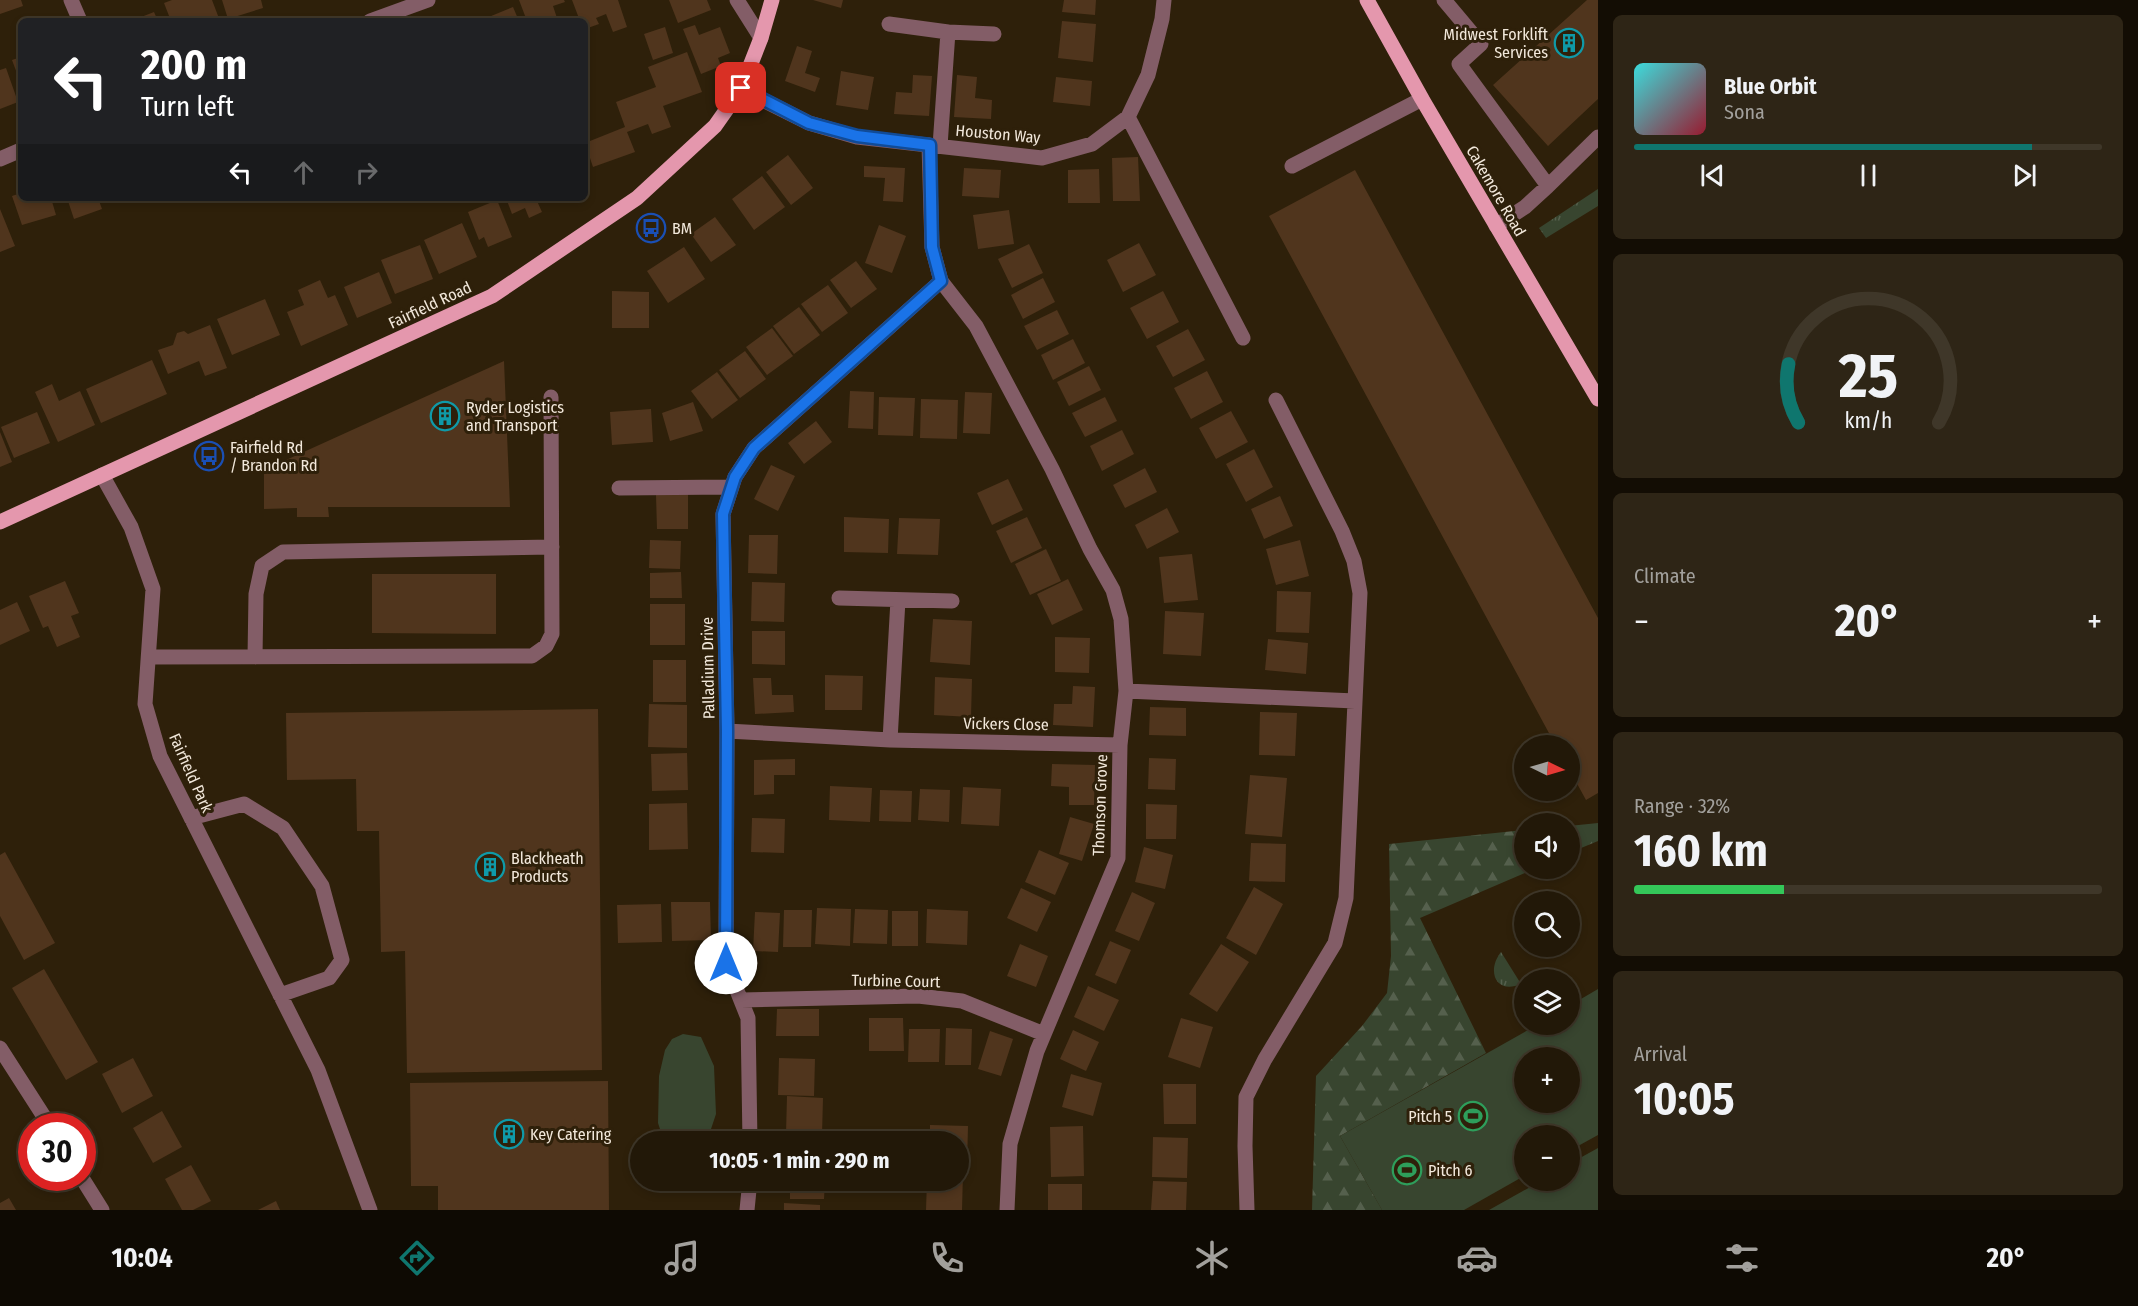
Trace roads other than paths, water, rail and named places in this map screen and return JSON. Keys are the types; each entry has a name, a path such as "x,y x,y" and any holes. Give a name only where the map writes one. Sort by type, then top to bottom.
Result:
{"main road":[{"name":"Fairfield Road","path":"0,522 492,296 637,198 715,126 741,88 761,38 772,0"},
{"name":"Cakemore Road","path":"1367,0 1422,99 1598,399"}],"street":[{"path":"71,0 79,18"},
{"path":"378,18 428,0"},
{"path":"737,0 761,38"},
{"name":"Houston Way","path":"741,88 809,123 857,136 1042,158 1092,144 1128,117 1148,75 1162,19 1164,0"},
{"path":"1444,0 1481,44 1459,64 1548,186"},
{"path":"889,24 948,32 993,34"},
{"path":"941,281 932,247 935,146 948,32"},
{"path":"1292,166 1422,99"},
{"path":"1128,117 1243,338"},
{"path":"1496,226 1525,207 1598,137"},
{"path":"0,159 18,151"},
{"name":"Thomson Grove","path":"941,281 976,327 1052,469 1090,549 1113,590 1121,619 1126,691 1120,745 1118,858 1037,1051 1010,1144 1007,1210"},
{"name":"Palladium Drive","path":"750,1131 748,1018 726,963 727,731 723,514 735,477 754,448 941,281"},
{"path":"149,657 532,656 546,646 552,634 551,397"},
{"path":"1247,1210 1246,1097 1265,1059 1335,943 1346,898 1360,592 1354,561 1342,531 1276,400"},
{"name":"Fairfield Park","path":"102,475 131,527 153,589 145,704 160,756 318,1070 370,1210"},
{"path":"619,488 731,487"},
{"path":"255,657 255,594 262,566 283,552 552,547"},
{"path":"839,598 952,601"},
{"path":"890,740 898,600"},
{"path":"1126,691 1355,701"},
{"name":"Vickers Close","path":"727,731 890,740 1120,745"},
{"path":"191,818 244,804 283,828 322,886 342,960 329,978 280,995"},
{"name":"Turbine Court","path":"741,1000 918,996 962,1001 1044,1034"},
{"path":"0,1048 42,1113"},
{"path":"90,1191 102,1210"},
{"path":"747,1210 748,1191"}],"place":[{"name":"Midwest Forklift Services","path":"1569,43"},
{"name":"BM","path":"651,228"},
{"name":"Ryder Logistics and Transport","path":"445,416"},
{"name":"Fairfield Rd / Brandon Rd","path":"209,456"},
{"name":"Blackheath Products","path":"490,867"},
{"name":"Pitch 5","path":"1473,1116"},
{"name":"Key Catering","path":"509,1134"},
{"name":"Pitch 6","path":"1407,1170"}]}
